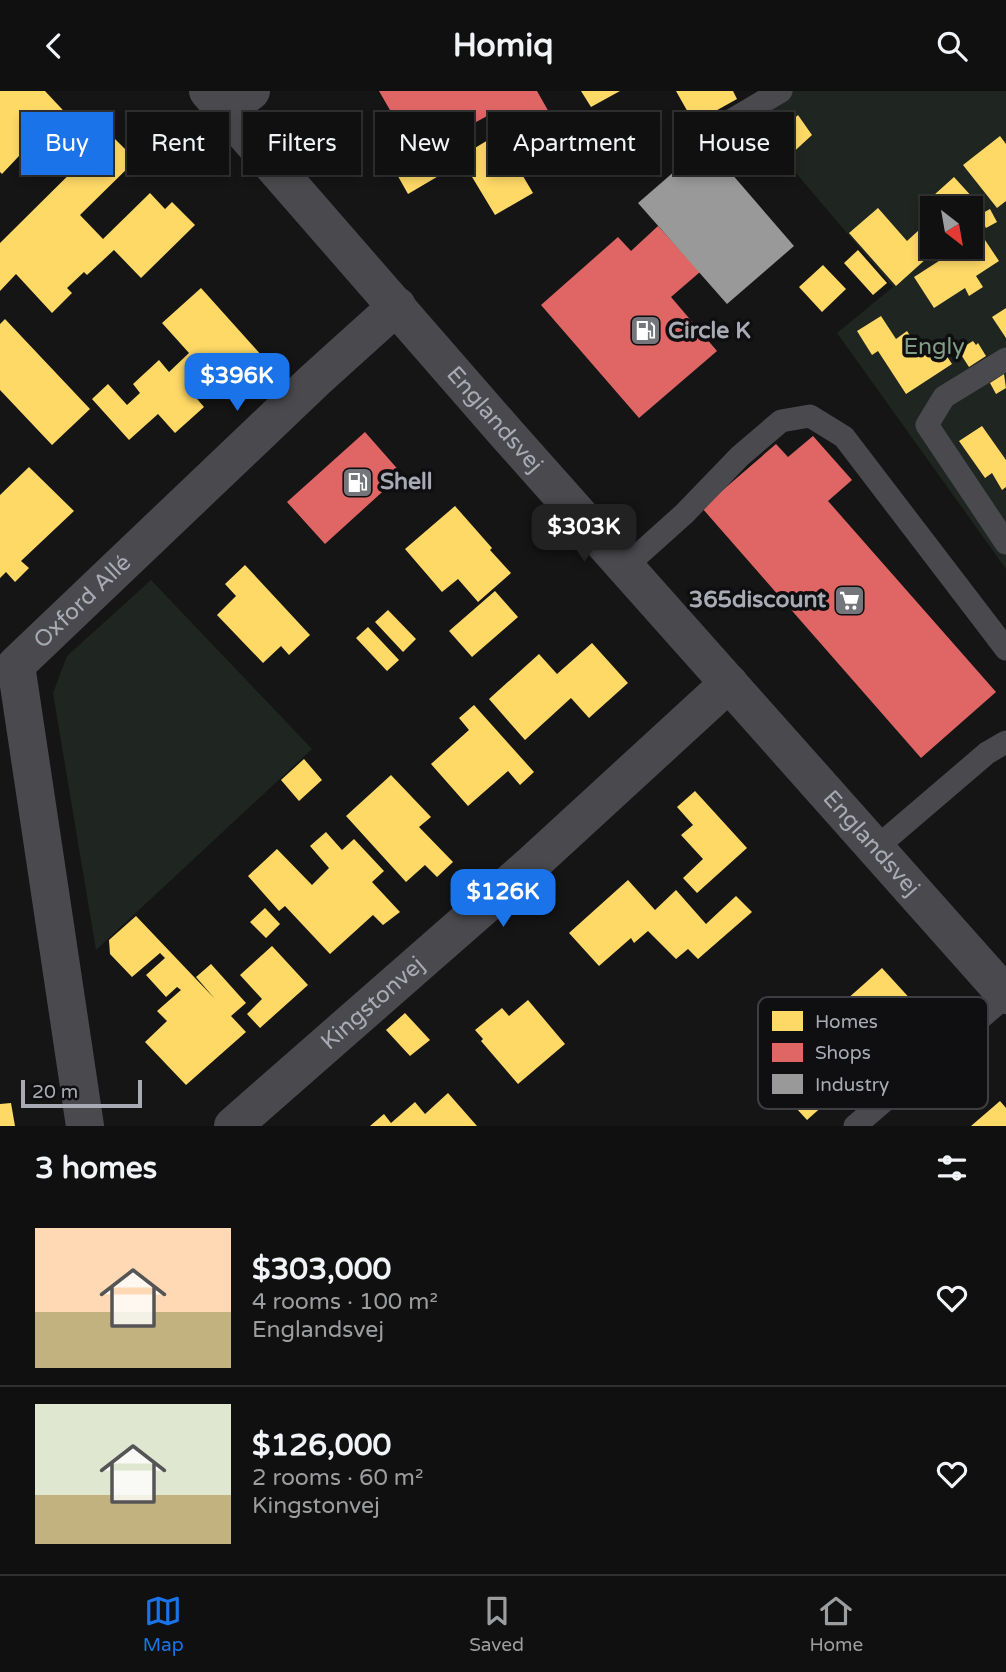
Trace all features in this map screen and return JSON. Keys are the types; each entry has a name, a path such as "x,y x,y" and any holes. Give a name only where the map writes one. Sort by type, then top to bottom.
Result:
{"street":[{"name":"Englandsvej","path":"229,97 397,306 506,433 1006,996"},
{"name":"Oxford Allé","path":"85,1126 8,672 315,380 397,306"},
{"name":"Kingstonvej","path":"233,1126 533,863 729,683"}],"lane":[{"path":"746,112 781,91"},
{"path":"1006,359 944,397 927,425 1006,543"},
{"path":"626,566 684,514 740,456 781,421 810,416 844,437 1006,649"},
{"path":"876,848 987,754 1006,742"},
{"path":"988,1011 1006,996"},
{"path":"855,1126 875,1109"}],"green space":[{"name":"Engly","path":"758,91 1006,91 1006,569 837,333 893,287 794,171 794,112 744,112 737,104"},
{"path":"151,580 312,749 96,950 53,693 67,656"}],"building: Homes":[{"path":"0,91 45,91 65,112 21,112 21,158 19,156 2,174"},
{"path":"581,91 620,91 591,107"},
{"path":"676,91 733,91 737,99 714,112 688,112"},
{"path":"798,115 812,135 794,152 794,119"},
{"path":"1000,136 1006,144 1006,201 997,208 963,165"},
{"path":"113,137 127,151 127,169 80,215 103,239 150,193 165,209 172,202 195,225 141,278 114,250 87,275 84,272 67,288 72,293 52,313 16,274 0,291 0,243 69,175 113,175"},
{"path":"488,140 488,175 522,175 533,193 495,215 471,175 474,175 474,149"},
{"path":"397,175 440,175 408,194"},
{"path":"954,177 971,196 933,196"},
{"path":"878,208 907,241 920,231 920,259 926,259 896,286 849,233"},
{"path":"990,209 997,222 986,228 984,212"},
{"path":"984,238 999,261 976,276 983,287 969,296 965,288 934,308 914,277 942,259 984,259"},
{"path":"858,250 887,283 873,295 844,263"},
{"path":"823,265 846,289 822,312 799,287"},
{"path":"201,288 263,357 224,392 204,371 187,387 204,407 175,433 158,414 129,440 92,399 108,384 127,405 140,393 133,384 159,360 169,372 189,353 162,323"},
{"path":"1006,308 1006,338 992,317"},
{"path":"881,316 896,339 907,331 922,354 938,343 952,364 906,394 878,351 872,355 857,331"},
{"path":"5,319 90,409 52,445 0,390 0,324"},
{"path":"973,341 976,345 978,343 986,356 969,367 958,350"},
{"path":"1004,374 1006,388 996,394 990,383"},
{"path":"982,426 1006,460 1006,487 1002,490 992,473 985,478 959,441"},
{"path":"29,467 74,511 21,561 29,568 15,582 6,572 0,578 0,495"},
{"path":"455,506 511,573 478,602 458,579 442,592 405,549"},
{"path":"245,565 310,635 289,655 281,646 263,663 217,615 236,596 225,584"},
{"path":"495,591 518,617 472,657 449,631"},
{"path":"388,610 416,639 403,652 375,622"},
{"path":"368,627 399,660 387,671 356,638"},
{"path":"592,643 628,683 589,718 571,698 525,740 489,699 539,654 557,674"},
{"path":"474,705 534,772 520,785 508,771 468,806 431,764 469,730 459,718"},
{"path":"304,759 322,780 299,801 281,780"},
{"path":"391,775 431,817 419,827 453,862 437,877 425,865 406,882 346,816"},
{"path":"695,791 747,848 697,893 683,878 703,859 681,835 693,825 677,807"},
{"path":"326,832 342,850 354,839 384,871 372,882 400,912 383,925 373,915 330,954 285,906 279,911 248,876 277,849 312,885 329,868 310,846"},
{"path":"628,880 655,910 676,890 706,924 736,896 752,912 698,959 688,949 676,959 648,931 634,943 631,938 599,966 569,933"},
{"path":"265,908 280,924 266,938 250,922"},
{"path":"136,916 215,999 196,977 211,964 246,1003 231,1016 246,1032 186,1085 145,1042 167,1021 157,1011 181,990 177,987 166,997 146,975 165,958 160,953 132,977 110,954 109,940"},
{"path":"272,946 308,985 260,1028 247,1014 262,999 240,975"},
{"path":"882,968 909,997 849,997"},
{"path":"528,1000 565,1044 518,1084 481,1041 483,1039 475,1030 502,1008 509,1016"},
{"path":"405,1013 430,1040 410,1056 386,1030"},
{"path":"448,1093 477,1126 370,1126 384,1114 391,1123 415,1102 425,1114"},
{"path":"1000,1101 1006,1108 1006,1126 971,1126"},
{"path":"11,1103 15,1126 0,1126 0,1104"},
{"path":"797,1109 819,1109 807,1120"}],"building: Shops":[{"path":"379,91 537,91 549,112 488,112 488,116 474,123 474,112 391,112"},
{"path":"658,226 700,272 671,297 717,351 639,418 541,305 618,237 631,251"},
{"path":"365,432 402,474 325,544 287,502"},
{"name":"365discount","path":"813,436 852,480 828,501 996,692 921,758 702,508 776,444 788,457"}],"building: Industry":[{"path":"674,172 674,175 733,175 794,246 727,304 638,203"}],"place":[{"name":"Circle K","path":"645,331"},
{"name":"Shell","path":"357,482"},
{"name":"365discount","path":"849,600"}]}
